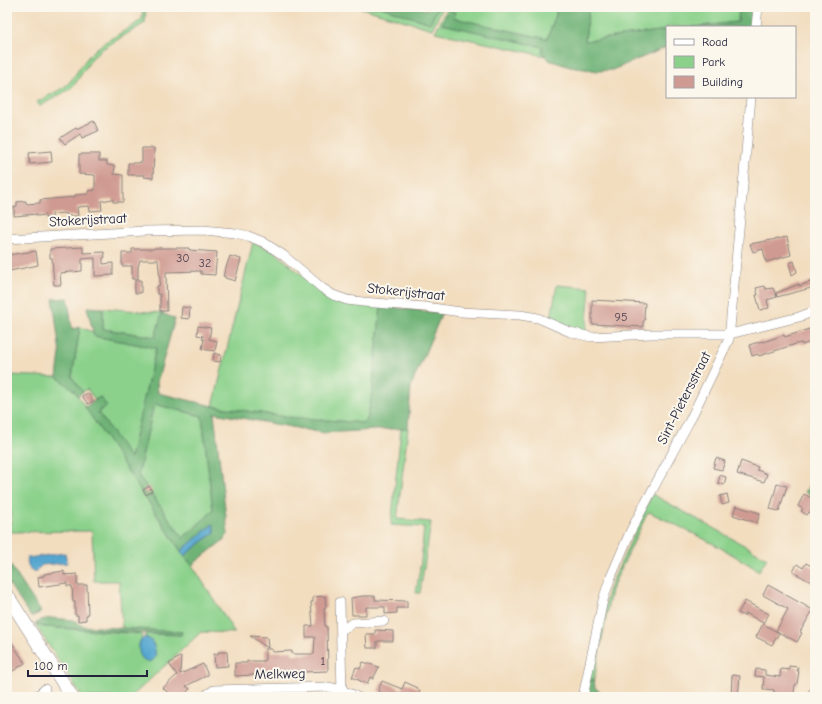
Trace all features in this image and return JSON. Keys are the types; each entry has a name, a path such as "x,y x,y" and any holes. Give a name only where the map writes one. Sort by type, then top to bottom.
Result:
{"street":[{"path":"756,26 758,7"},
{"name":"Sint-Pietersstraat","path":"583,697 603,600 610,579 631,530 700,400 729,339 751,98"},
{"name":"Stokerijstraat","path":"7,239 167,230 203,230 236,233 263,242 283,255 322,288 333,295 347,300 425,307 461,312 520,315 538,318 570,332 592,337 651,334 730,334 799,317 815,311"},
{"path":"7,595 72,697"},
{"path":"340,602 342,694"},
{"path":"340,630 352,623 384,622"},
{"name":"Melkweg","path":"203,697 214,690 328,687 342,694 358,697"},
{"path":"36,697 44,689"}],"green space":[{"path":"143,7 146,7 145,23 102,49 92,58 70,89 40,106 37,102 66,86 96,49 142,19"},
{"path":"358,7 381,7 430,23 438,8 437,7 443,7 432,29"},
{"path":"381,7 417,7 428,10 431,7 438,8 430,23"},
{"path":"448,7 556,7 556,15 547,39 454,18 443,24 544,47 542,52 545,56 435,32"},
{"path":"556,7 589,7 585,41 666,30 666,47 612,70 598,71 570,67 549,60 542,52 543,47 442,24 449,10 455,12 454,18 547,39 556,15"},
{"path":"589,7 739,7 738,22 702,26 666,26 666,30 585,41"},
{"path":"739,7 756,7 754,26 702,26 738,22"},
{"path":"253,242 275,252 323,293 381,306 372,394 367,420 364,423 287,417 213,406"},
{"path":"557,285 590,288 586,332 563,325 551,318"},
{"path":"68,298 72,329 80,327 72,377 83,392 78,396 74,390 57,377 60,353 53,299"},
{"path":"381,306 442,313 411,386 408,428 324,433 214,413 228,534 225,539 192,565 184,556 215,532 212,525 181,551 85,407 100,397 107,406 98,412 130,458 156,348 94,336 87,307 103,308 103,329 155,337 162,313 175,319 157,382 158,393 213,406 287,417 364,423 367,420 372,394","holes":["154,404 202,416 213,511 183,538 138,475"]},
{"path":"103,308 162,313 156,337 103,329"},
{"path":"80,327 93,332 94,336 156,348 130,459 98,412 107,406 100,397 95,400 87,389 83,392 72,377"},
{"path":"9,375 57,377 74,390 184,556 192,565 235,633 201,632 131,697 82,697 35,624 44,627 142,634 138,649 152,661 156,657 154,648 151,640 145,637 145,634 181,635 182,632 122,628 119,581 94,581 92,531 7,532 7,528 11,523 11,511 7,510 7,382 9,382"},
{"path":"154,404 202,416 213,511 183,538 138,475"},
{"path":"401,428 408,428 397,519 431,522 420,593 416,593 424,527 391,525"},
{"path":"815,474 815,498 805,492"},
{"path":"652,494 767,558 759,571 719,547 649,512 611,590 594,680 589,679 608,591"},
{"path":"7,560 41,612 31,617 7,581"},
{"path":"51,618 74,620 82,626 182,632 181,635 44,627 35,624 41,620"},
{"path":"589,679 594,680 595,688 607,697 585,697"}],"water":[{"path":"213,524 215,532 184,556 181,551"},
{"path":"65,553 67,563 42,565 35,572 28,566 27,558"},
{"path":"145,637 152,642 154,648 156,657 152,661 145,660 140,656 140,641"}],"building":[{"path":"94,121 98,131 82,138 80,134 65,144 60,138 76,128"},
{"path":"142,148 154,148 153,178 144,177 144,175 128,175 128,163 142,162"},
{"path":"51,151 52,162 30,164 29,153"},
{"path":"79,154 99,154 99,161 107,161 107,165 115,166 114,174 123,175 123,202 113,202 113,199 101,201 102,210 90,211 89,206 77,207 78,216 67,216 66,213 52,214 52,218 45,218 45,215 37,216 37,214 14,216 14,207 17,206 17,202 26,201 26,204 40,203 40,200 75,197 75,195 88,194 88,191 95,190 95,175 79,174"},
{"path":"787,237 791,255 766,262 763,249 753,252 750,244"},
{"path":"83,247 83,253 104,252 105,257 103,258 103,264 113,263 113,275 95,276 95,258 82,259 82,271 60,273 61,285 54,285 50,249"},
{"path":"189,248 189,250 217,252 215,275 201,274 201,271 166,272 167,311 160,311 160,294 157,294 157,286 159,286 160,280 158,260 140,260 138,267 138,279 132,279 132,266 122,266 122,253 132,253 132,249"},
{"path":"36,251 38,265 10,271 9,266 7,266 7,255"},
{"path":"230,256 241,259 235,281 223,276"},
{"path":"794,261 797,272 792,275 789,263"},
{"path":"135,280 141,280 141,293 135,293"},
{"path":"815,280 815,287 777,297 776,293 799,284 799,286"},
{"path":"765,286 766,289 773,288 777,297 767,300 769,308 760,310 756,295 758,295 756,288"},
{"path":"592,300 645,303 645,319 643,322 643,327 592,324"},
{"path":"182,307 190,308 189,319 181,318"},
{"path":"198,326 211,328 209,339 217,341 215,351 202,349 204,339 202,339 203,336 197,335"},
{"path":"815,327 815,340 802,345 802,343 796,344 759,356 758,354 752,356 749,345 784,335 785,337"},
{"path":"214,353 221,355 220,362 213,361"},
{"path":"88,393 93,401 88,404 82,396"},
{"path":"716,458 725,461 722,470 713,468"},
{"path":"741,461 758,467 757,470 767,474 764,482 737,474"},
{"path":"720,475 726,477 724,485 718,483"},
{"path":"777,484 787,486 779,511 770,509"},
{"path":"149,486 152,491 146,495 143,490"},
{"path":"727,494 729,503 722,505 720,496"},
{"path":"804,494 815,500 815,515 809,512 807,515 801,511 803,509 798,506"},
{"path":"736,506 760,513 757,523 733,515"},
{"path":"806,563 815,568 815,584 793,572 797,564 803,568"},
{"path":"64,571 64,575 77,574 77,585 87,585 88,615 86,615 86,620 78,621 78,615 75,615 75,602 73,602 72,586 67,586 67,583 39,587 38,577 44,576 44,574"},
{"path":"768,585 813,610 800,632 802,633 797,642 776,631 788,609 763,595"},
{"path":"325,596 326,608 324,608 325,627 327,627 328,671 235,676 235,663 265,661 265,649 272,649 272,652 292,651 292,654 314,654 315,637 306,637 306,626 313,626 311,602 313,602 313,597"},
{"path":"375,596 375,600 407,601 407,608 397,608 397,613 385,614 385,607 366,607 366,615 352,615 351,598"},
{"path":"745,601 769,614 763,623 746,613 744,616 738,613"},
{"path":"763,624 779,633 772,645 756,637"},
{"path":"375,630 393,631 393,641 377,641 377,648 367,648 366,634 375,634"},
{"path":"7,635 25,663 7,675"},
{"path":"250,636 267,637 268,648"},
{"path":"218,652 227,652 228,666 215,667 214,654 218,654"},
{"path":"181,656 180,674 203,664 208,675 186,686 190,689 182,697 172,697 163,688 177,675 169,664"},
{"path":"363,662 379,667 373,679 370,677 367,684 352,677 356,667 360,669"},
{"path":"789,666 798,667 797,671 799,671 794,692 792,695 788,695 788,697 778,697 780,694 774,693 774,690 763,689 764,677 755,676 756,669 765,670 765,675 780,677 781,669 789,670"},
{"path":"732,675 740,676 738,697 731,697"},
{"path":"382,681 402,689 405,682 420,690 417,697 402,697 393,693 391,697 378,691"}]}
